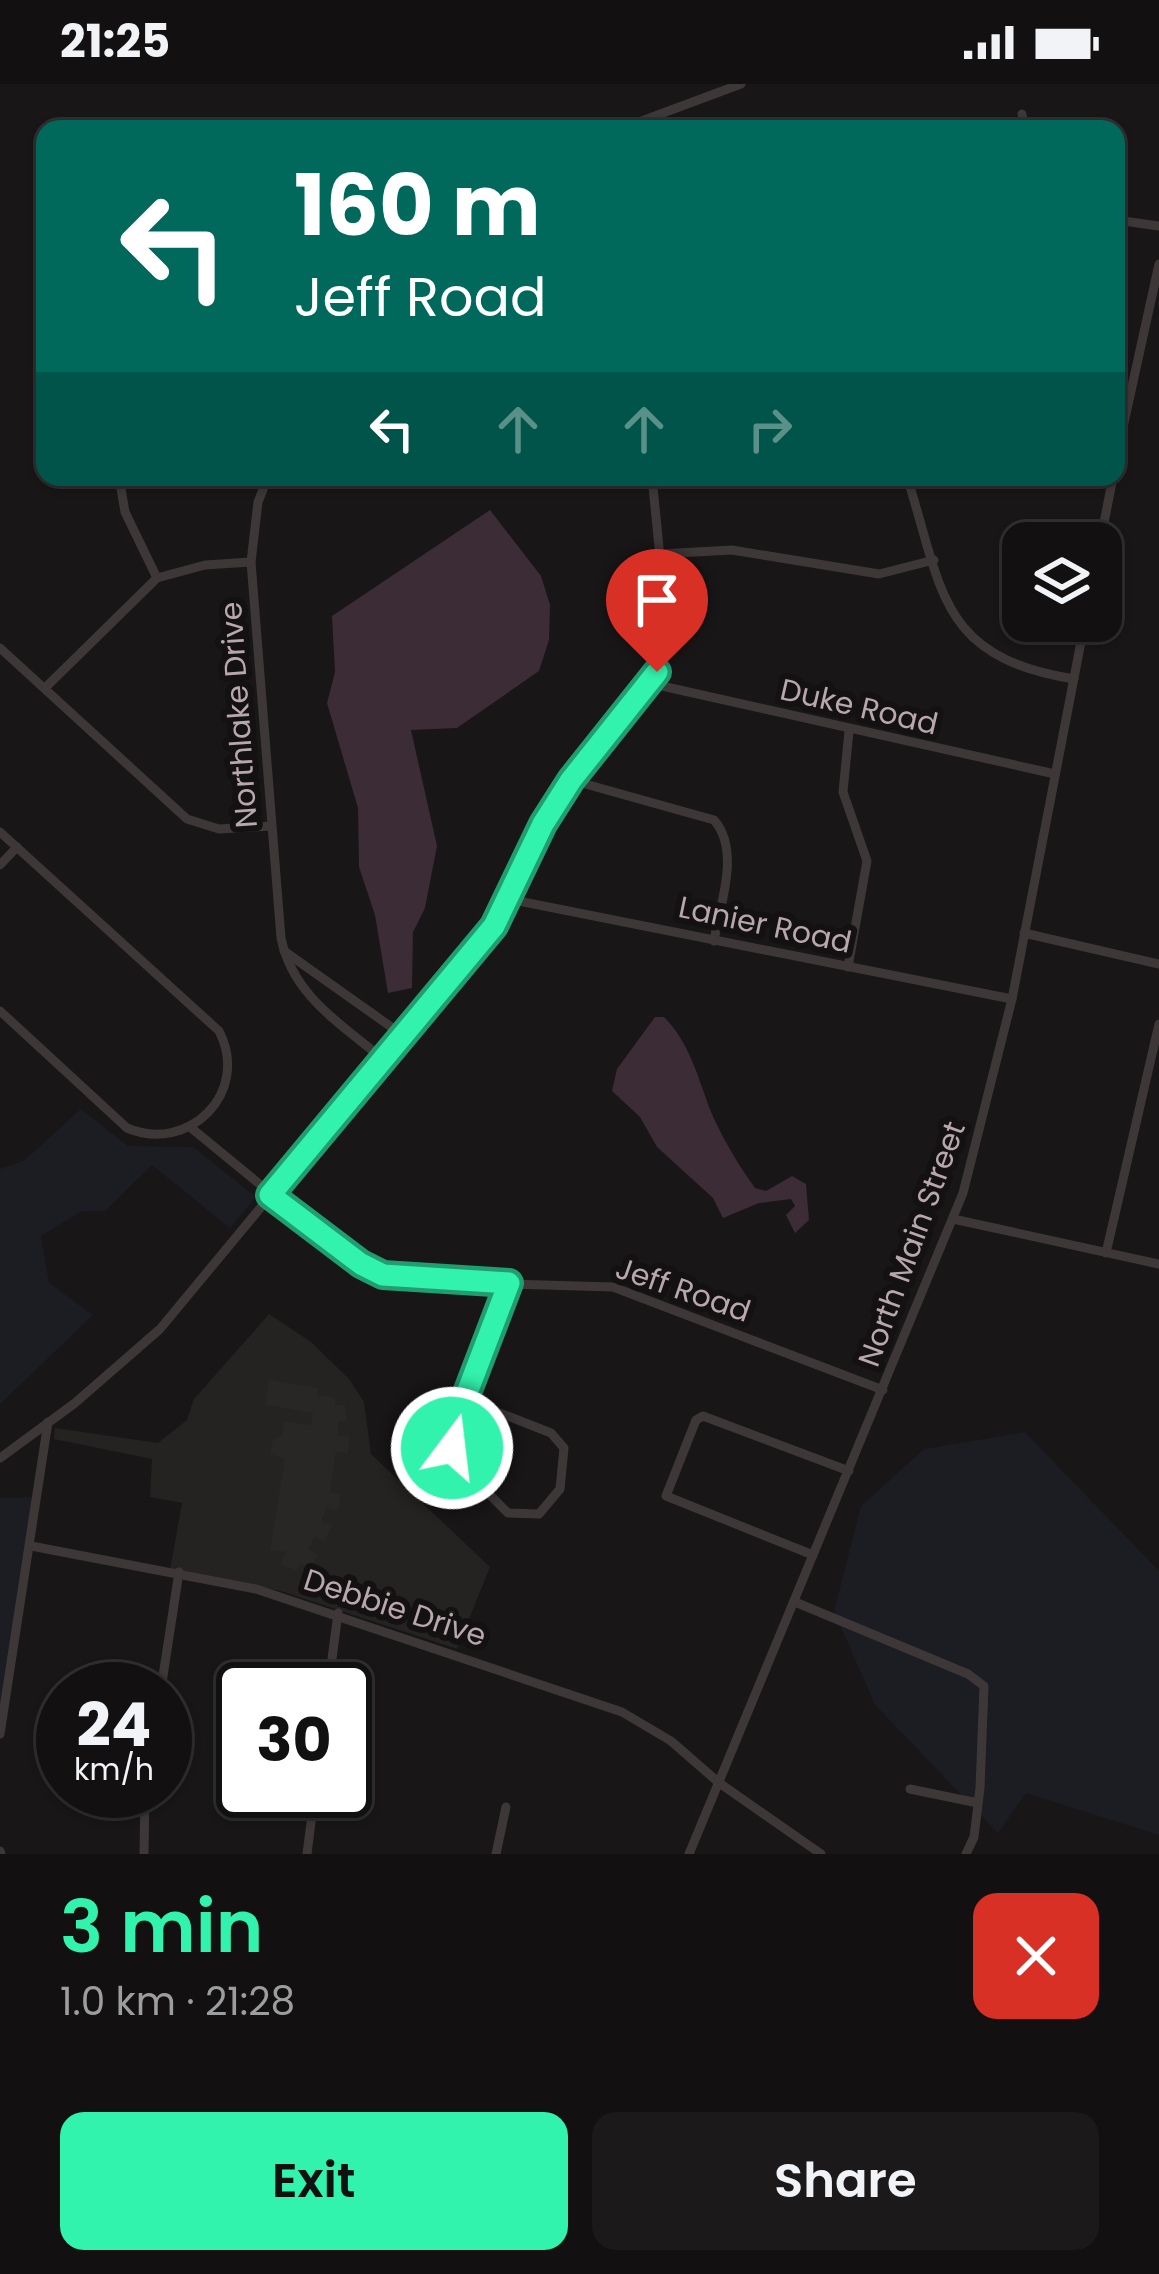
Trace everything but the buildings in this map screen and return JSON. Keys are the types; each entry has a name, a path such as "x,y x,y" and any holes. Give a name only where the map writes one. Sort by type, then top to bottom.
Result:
{"street":[{"path":"644,120 741,84"},
{"path":"1022,114 1023,120"},
{"path":"1125,221 1159,226"},
{"path":"1125,418 1159,264"},
{"path":"121,486 125,512 157,578"},
{"name":"Northlake Drive","path":"264,486 251,562 284,951 294,979 309,998 384,1060"},
{"path":"0,1459 160,1329 494,926 543,824 571,780 652,684 666,628 653,486"},
{"path":"911,486 947,607 973,643 992,655 1074,680"},
{"path":"1104,522 1110,486"},
{"path":"659,554 732,550 879,574 934,560"},
{"path":"46,688 157,578 205,566 251,562"},
{"name":"North Main Street","path":"689,1854 953,1219 975,1153 1012,999 1081,642"},
{"path":"0,648 197,825 219,830 271,826"},
{"name":"Duke Road","path":"652,684 1055,774"},
{"path":"848,968 867,861 843,792 849,730"},
{"path":"571,780 714,820 726,838 728,860 714,940"},
{"path":"0,832 219,1031 232,1063 226,1085 190,1127 145,1136 127,1128 0,1011"},
{"path":"0,866 17,847"},
{"name":"Lanier Road","path":"508,899 1012,999"},
{"path":"1024,933 1159,964"},
{"path":"284,951 404,1036"},
{"path":"1106,1253 1159,1024"},
{"name":"Jeff Road","path":"190,1127 270,1195 361,1264 383,1275 579,1284 625,1291 883,1390"},
{"path":"953,1219 1159,1264"},
{"path":"464,1399 550,1432 564,1448 560,1489 539,1514 508,1513 458,1458 451,1437 464,1399 509,1283"},
{"path":"813,1555 667,1496 696,1420 703,1416 849,1472"},
{"path":"0,1734 48,1422"},
{"name":"Debbie Drive","path":"31,1546 179,1572 338,1613 622,1712 671,1741 718,1782 821,1854"},
{"path":"165,1662 179,1572"},
{"path":"795,1602 968,1674 984,1686 978,1803 966,1854"},
{"path":"332,1662 338,1613"},
{"path":"910,1789 978,1803"},
{"path":"496,1854 506,1808"},
{"path":"144,1854 145,1818"},
{"path":"307,1854 312,1818"}],"shaded area":[{"path":"490,510 541,576 550,605 549,640 539,671 457,728 411,730 437,846 425,908 413,932 412,988 388,993 375,915 359,867 358,808 327,703 335,672 332,616"},
{"path":"655,1017 664,1017 682,1040 719,1130 755,1188 766,1191 792,1176 806,1184 809,1220 795,1233 786,1215 795,1206 791,1199 759,1203 723,1218 713,1198 657,1147 640,1117 612,1091 617,1069"},
{"path":"81,1109 128,1146 193,1147 256,1197 230,1228 152,1165 105,1211 82,1211 41,1236 49,1283 93,1315 0,1404 0,1169 25,1160"},
{"path":"269,1314 311,1342 349,1379 364,1402 371,1454 490,1567 457,1649 281,1591 170,1570 182,1503 150,1497 152,1459 54,1439 55,1428 158,1443 187,1420 194,1399"},
{"path":"1025,1432 1159,1571 1159,1835 1026,1793 998,1833 875,1705 834,1611 861,1506 924,1449"},
{"path":"34,1497 0,1719 0,1498"}],"route":[{"path":"452,1448 454,1427 509,1283 383,1275 361,1264 270,1195 494,926 543,824 571,780 657,672"}]}
